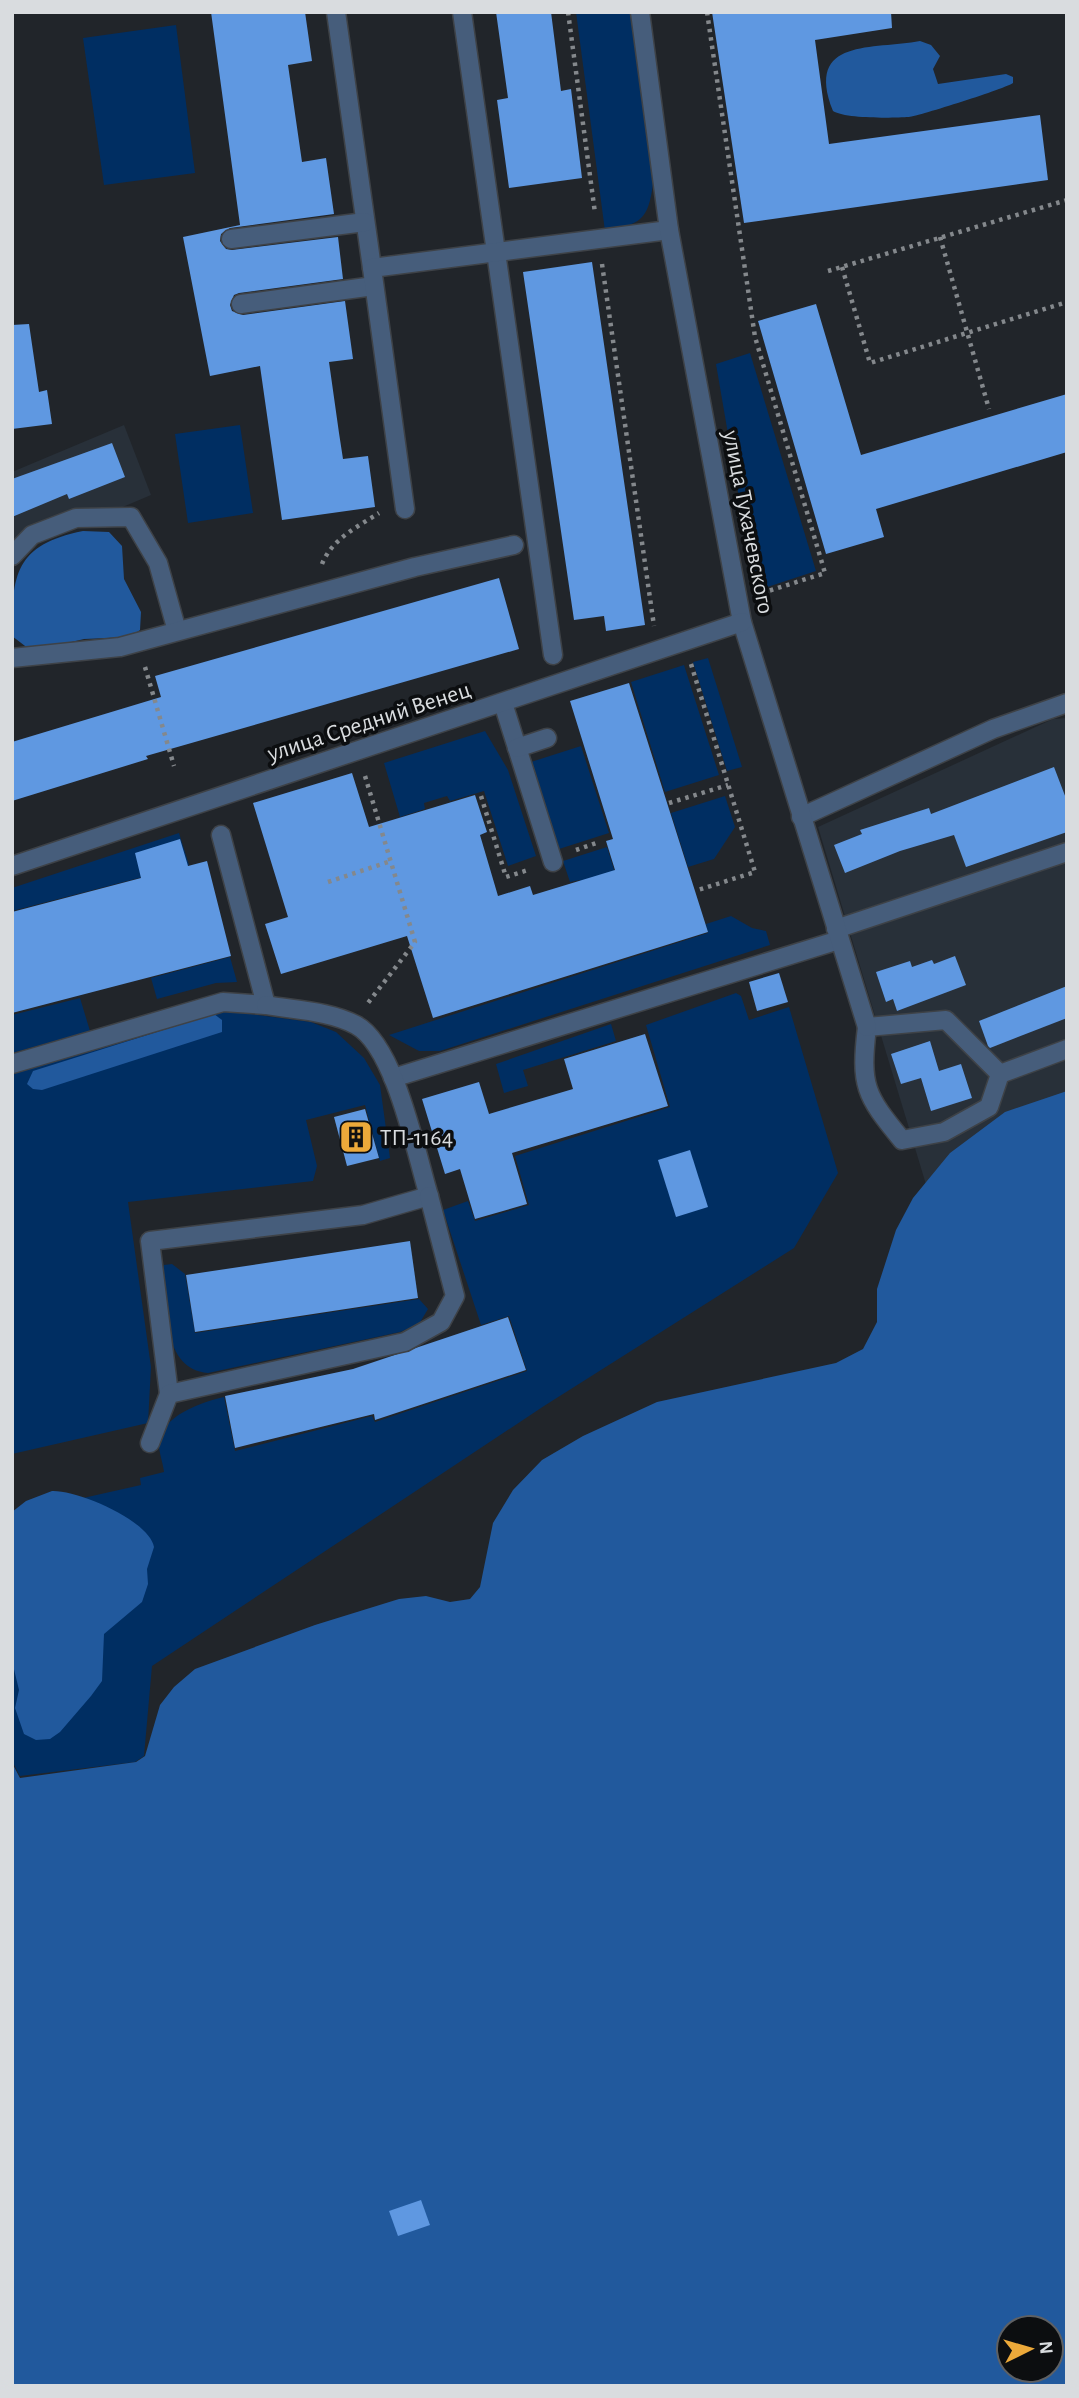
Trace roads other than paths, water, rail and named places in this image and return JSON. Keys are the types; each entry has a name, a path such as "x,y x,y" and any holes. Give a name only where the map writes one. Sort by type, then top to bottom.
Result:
{"street":[{"path":"336,12 404,503"},
{"path":"463,12 553,655"},
{"name":"улица Тухачевского","path":"640,12 669,230 742,622 867,1027"},
{"path":"231,239 365,222"},
{"path":"241,304 495,251 669,230"},
{"path":"12,556 32,535 76,518 131,517 158,563 177,631"},
{"path":"12,658 138,643 309,594 514,545"},
{"name":"улица Средний Венец","path":"12,866 742,622"},
{"path":"503,703 553,862"},
{"path":"802,817 993,729 1067,703"},
{"path":"517,748 547,738"},
{"path":"221,835 265,1005"},
{"path":"393,1079 838,935 1067,852"},
{"path":"12,1064 223,1002 265,1005 352,1023 373,1037 393,1079 447,1255 455,1296 442,1322 405,1342 169,1394"},
{"path":"946,1020 1000,1073 989,1107 944,1132 902,1140 872,1103 862,1070 867,1027 946,1020"},
{"path":"1000,1073 1067,1049"},
{"path":"150,1443 169,1394 150,1241 363,1215 429,1196"}],"place":[{"name":"ТП-1164","path":"356,1137"}]}
